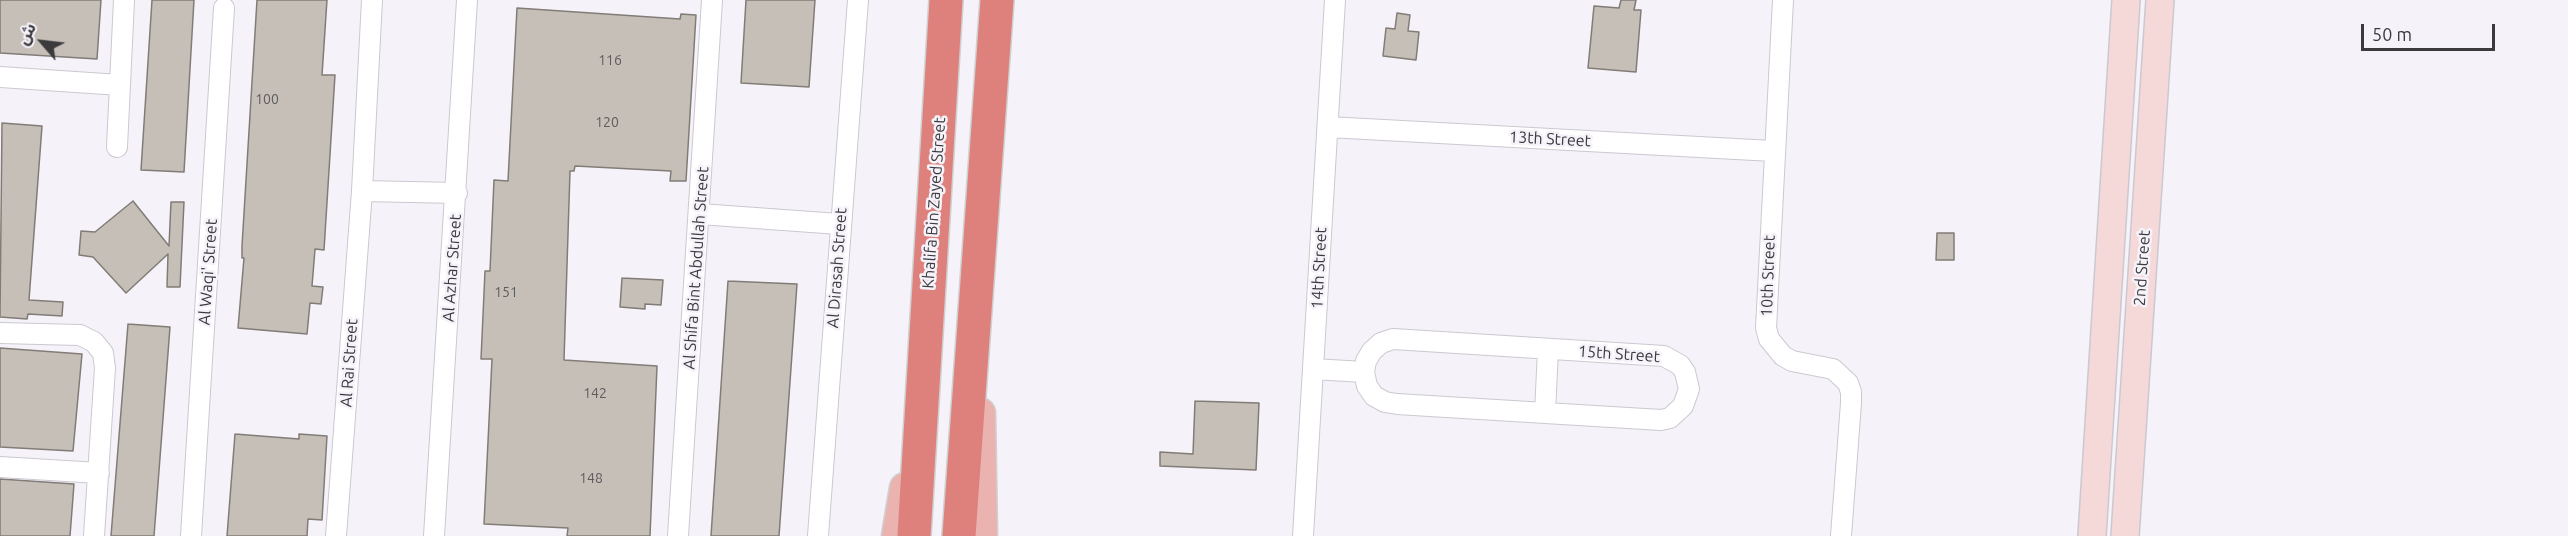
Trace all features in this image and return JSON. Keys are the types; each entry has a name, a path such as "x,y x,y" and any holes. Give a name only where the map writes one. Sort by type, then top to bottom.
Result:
{"highway":[{"name":"Khalifa Bin Zayed Street","path":"914,536 946,0"},
{"path":"959,536 996,0"}],"main road":[{"path":"974,318 981,435 982,536"},
{"name":"Khalifa Bin Zayed Street","path":"897,536 922,406"}],"street":[{"path":"117,147 123,0"},
{"name":"Al Rai Street","path":"336,536 362,191 372,0"},
{"name":"Al Azhar Street","path":"434,536 457,193 467,0"},
{"name":"Al Shifa Bint Abdullah Street","path":"678,536 712,0"},
{"name":"Al Dirasah Street","path":"818,536 839,224 858,0"},
{"name":"14th Street","path":"1303,536 1335,0"},
{"name":"10th Street","path":"1783,0 1773,151 1766,328 1769,339 1783,356 1792,361 1833,369 1848,383 1851,403 1841,536"},
{"name":"2nd Street","path":"2092,536 2126,0"},
{"name":"2nd Street","path":"2125,536 2160,0"},
{"name":"Al Waqi' Street","path":"191,536 224,8"},
{"path":"0,77 120,86"},
{"name":"13th Street","path":"1328,127 1773,151"},
{"path":"362,191 457,193"},
{"path":"700,214 839,224"},
{"path":"0,333 80,335 99,347 105,361 105,368 94,536"},
{"name":"15th Street","path":"1393,339 1548,349 1664,356 1680,365 1685,372 1689,389 1688,398 1677,413 1661,420 1385,402 1374,396 1367,386 1364,372 1372,351 1382,343 1393,339"},
{"path":"1545,413 1548,349"},
{"path":"1313,369 1364,372"},
{"path":"0,467 99,473"}],"building":[{"path":"0,0 101,0 97,59 0,53"},
{"path":"152,0 194,0 184,172 141,170"},
{"path":"257,0 327,0 322,75 335,75 324,250 315,249 312,286 323,287 321,304 310,303 307,334 238,328 244,258 242,258 242,246"},
{"path":"746,0 815,0 809,87 741,83"},
{"path":"1621,0 1636,0 1634,10 1641,10 1636,72 1588,68 1594,6 1619,8"},
{"path":"517,8 680,19 681,14 696,15 686,181 670,181 671,171 575,166 574,171 570,171 564,360 657,366 650,536 567,536 568,528 484,524 492,359 481,359 485,271 490,271 494,180 508,181"},
{"path":"1397,13 1410,15 1408,31 1419,32 1416,60 1383,56 1386,28 1395,29"},
{"path":"2,123 42,126 29,300 63,302 62,316 28,314 27,319 0,317"},
{"path":"133,201 169,246 171,202 184,202 180,287 167,287 168,254 126,293 93,257 79,255 81,231 95,232"},
{"path":"1937,233 1954,233 1954,260 1936,260"},
{"path":"622,278 663,280 661,305 645,304 645,309 620,307"},
{"path":"728,281 797,284 779,536 711,536"},
{"path":"128,324 170,327 154,536 111,536"},
{"path":"0,348 82,354 73,451 0,447"},
{"path":"1195,401 1259,403 1256,470 1160,466 1160,452 1193,454"},
{"path":"235,434 299,439 299,434 327,436 322,520 308,519 307,536 227,536"},
{"path":"0,479 74,484 70,536 0,536"}]}
